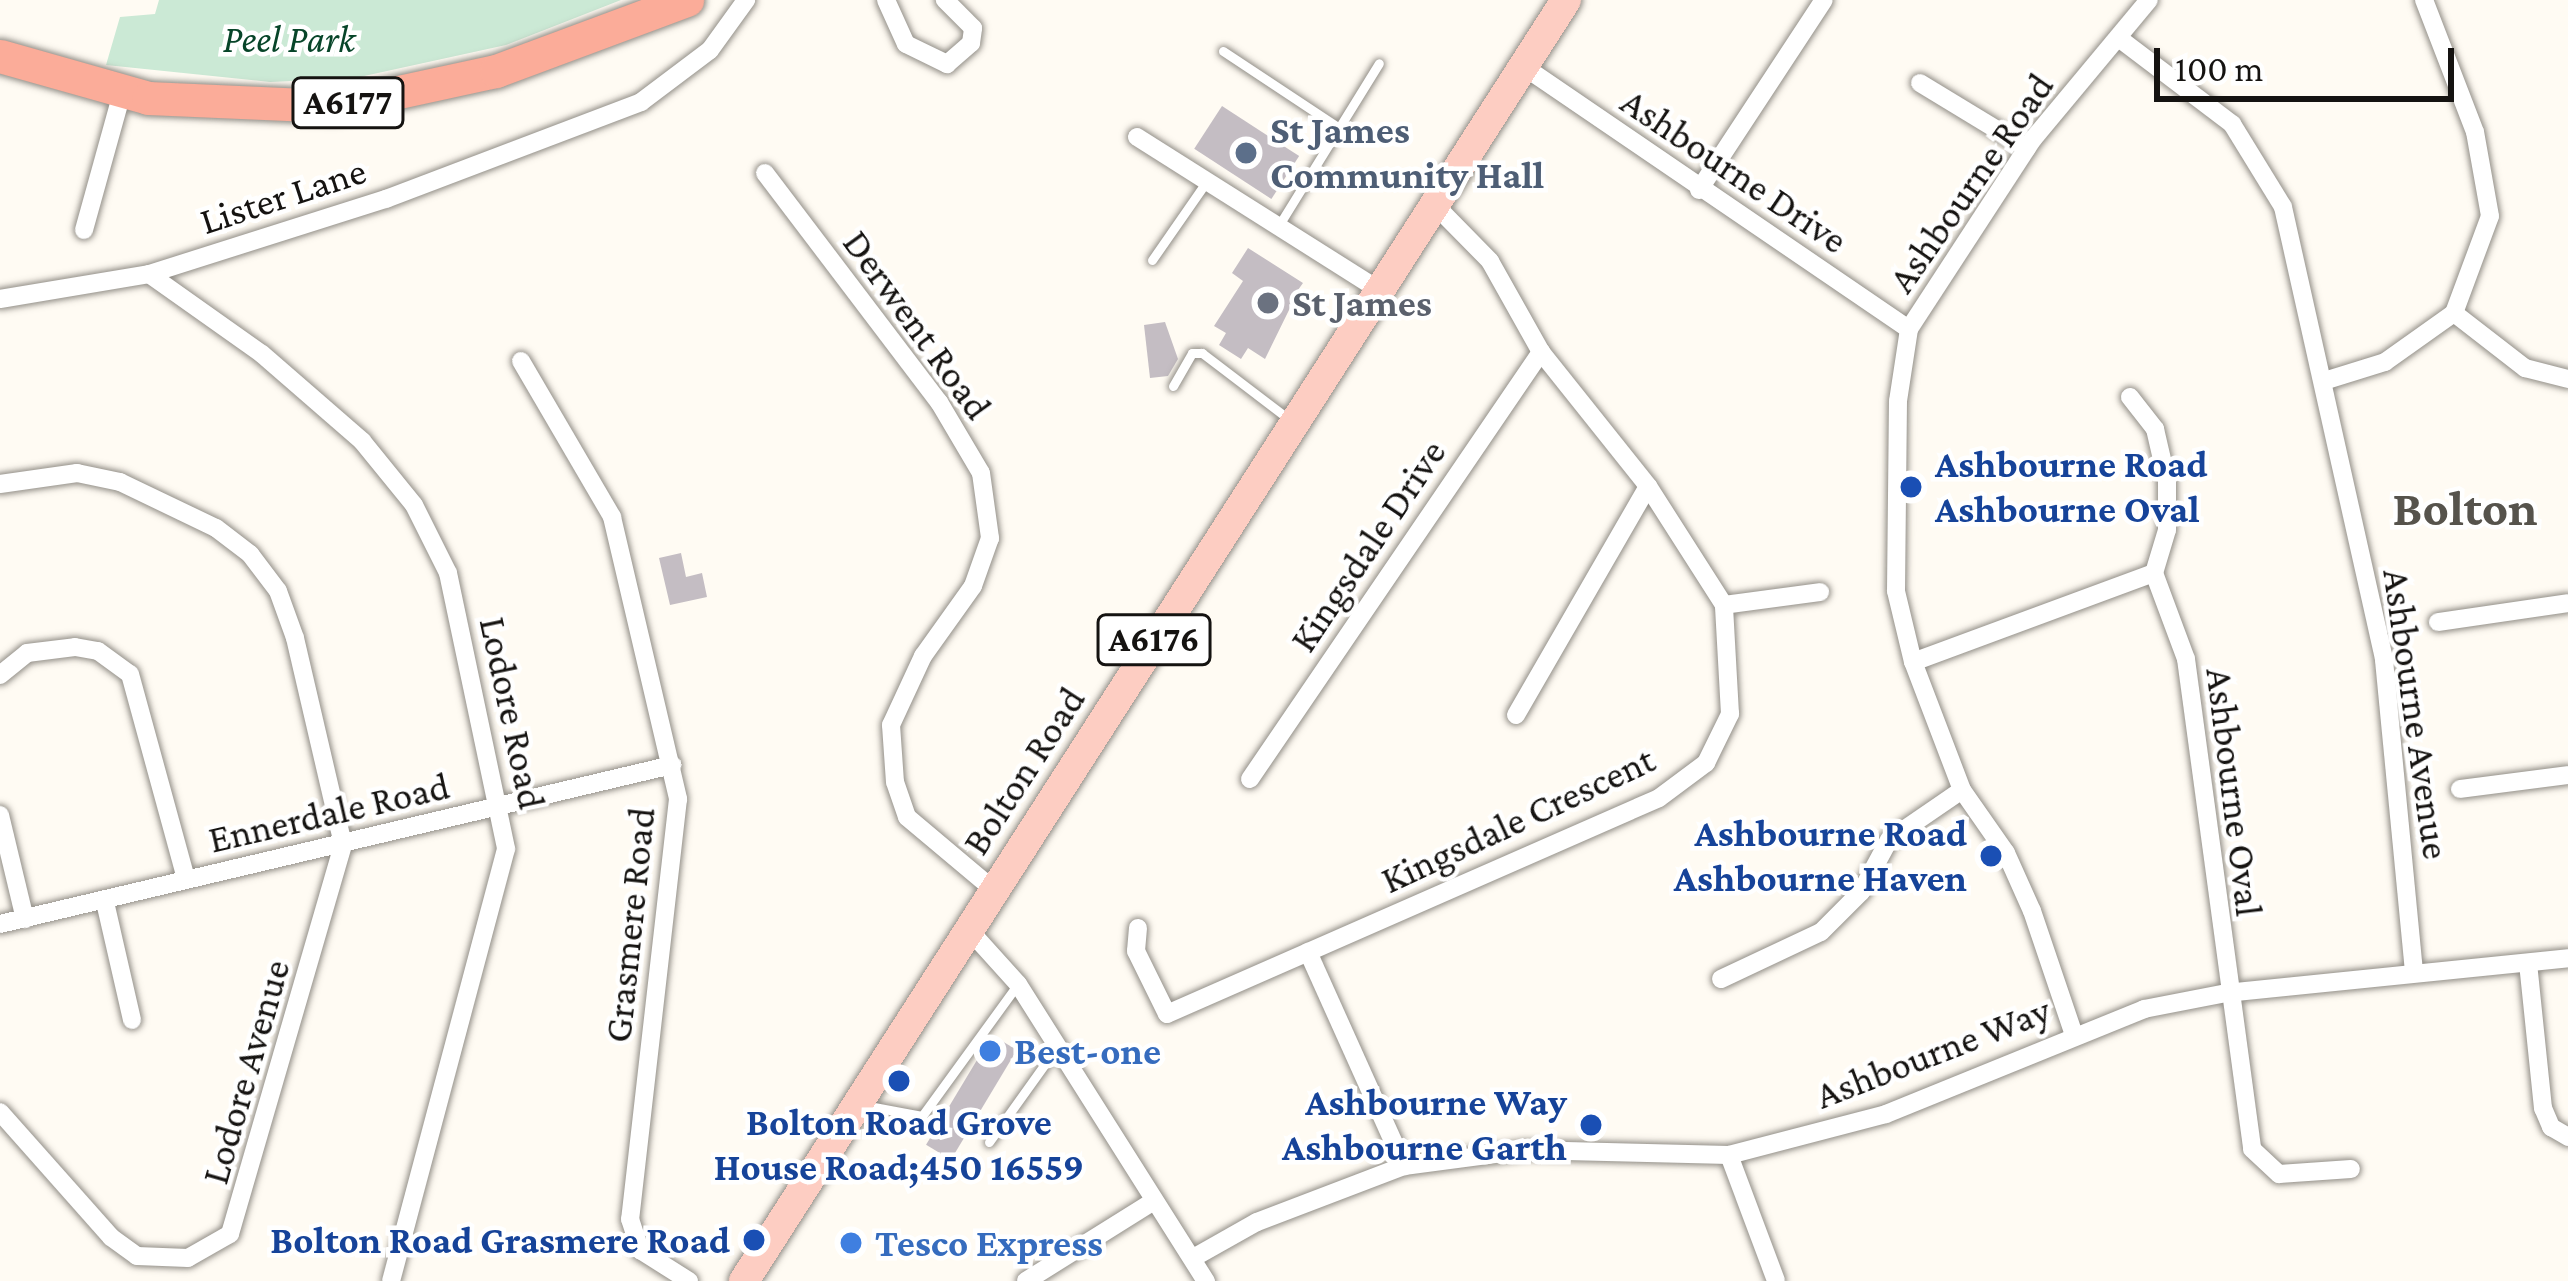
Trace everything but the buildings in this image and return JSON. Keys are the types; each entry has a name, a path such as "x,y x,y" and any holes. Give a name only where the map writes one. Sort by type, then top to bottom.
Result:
{"highway":[{"name":"A6177","path":"0,56 122,92 206,105 334,106 496,71 686,0"}],"main road":[{"name":"Bolton Road","path":"744,1281 1566,0"}],"street":[{"name":"Lister Lane","path":"0,299 148,274 386,199 641,102 710,50 746,0"},
{"path":"886,0 906,44 947,64 971,43 973,28 945,0"},
{"path":"1699,190 1824,0"},
{"name":"Ashbourne Road","path":"2074,1035 2006,853 1962,790 1913,662 1895,591 1898,401 1909,329 2027,148 2149,0"},
{"path":"2324,381 2385,362 2454,313 2490,216 2475,132 2424,0"},
{"name":"Ashbourne Avenue","path":"2120,39 2232,124 2283,207 2384,660 2414,972"},
{"name":"Ashbourne Drive","path":"1523,66 1909,329"},
{"path":"1920,83 2027,148"},
{"path":"84,230 122,92"},
{"path":"1137,137 1379,290"},
{"name":"Derwent Road","path":"765,173 939,402 981,473 990,538 973,586 923,656 891,724 907,817 994,890"},
{"name":"Kingsdale Crescent","path":"1138,928 1136,951 1167,1014 1659,798 1706,763 1730,714 1724,605 1648,486 1541,352 1490,261 1435,205"},
{"name":"Lodore Road","path":"148,274 327,409 413,505 448,573 502,808 503,870 391,1281"},
{"path":"2454,313 2525,368 2568,379"},
{"name":"Kingsdale Drive","path":"1250,779 1541,352"},
{"name":"Grasmere Road","path":"520,361 585,458 612,517 671,765 678,847 630,1220 640,1250 689,1281"},
{"path":"1913,662 2154,573 2167,530 2167,481 2155,429 2130,397"},
{"path":"0,484 77,473 120,482 216,528 250,554 278,591 295,638 343,845"},
{"path":"1516,715 1648,486"},
{"name":"Ashbourne Oval","path":"2154,573 2186,659 2226,993 2258,1161 2279,1174 2351,1169"},
{"path":"1724,605 1820,592"},
{"path":"2438,622 2568,603"},
{"path":"0,675 27,653 75,647 98,651 130,674 186,879"},
{"name":"Ennerdale Road","path":"0,924 671,765"},
{"path":"2460,789 2568,775"},
{"path":"1721,979 1821,932 1861,892 1889,840 1962,790"},
{"path":"0,815 26,919"},
{"name":"Lodore Avenue","path":"0,1112 111,1237 137,1256 188,1258 230,1234 343,845"},
{"path":"105,902 132,1021"},
{"path":"971,932 1018,984 1206,1281"},
{"path":"1308,952 1403,1166"},
{"name":"Ashbourne Way","path":"1192,1258 1257,1222 1403,1166 1526,1150 1729,1155 1886,1114 2144,1009 2226,993 2568,958"},
{"path":"2528,964 2543,1108 2551,1127 2568,1137"},
{"path":"1729,1155 1776,1281"},
{"path":"1026,1281 1154,1201"}],"lane":[{"path":"1223,51 1338,127"},
{"path":"1279,225 1379,63"},
{"path":"1153,260 1207,181"},
{"path":"1173,386 1192,353 1202,353 1294,423"},
{"path":"858,1104 922,1116 1018,984"},
{"path":"989,1142 1057,1047"}],"green space":[{"name":"Peel Park","path":"159,0 621,0 506,45 355,78 270,82 106,65 120,17 155,14"}],"place":[{"name":"St James Community Hall","path":"1246,153"},
{"name":"St James","path":"1268,303"},
{"name":"Ashbourne Road Ashbourne Oval","path":"1911,487"},
{"name":"Ashbourne Road Ashbourne Haven","path":"1991,856"},
{"name":"Best-one","path":"990,1051"},
{"name":"Bolton Road Grove House Road;450 16559","path":"899,1081"},
{"name":"Ashbourne Way Ashbourne Garth","path":"1591,1125"},
{"name":"Bolton Road Grasmere Road","path":"754,1240"},
{"name":"Tesco Express","path":"851,1243"}],"district":[{"name":"Bolton","path":"2465,508"}]}
